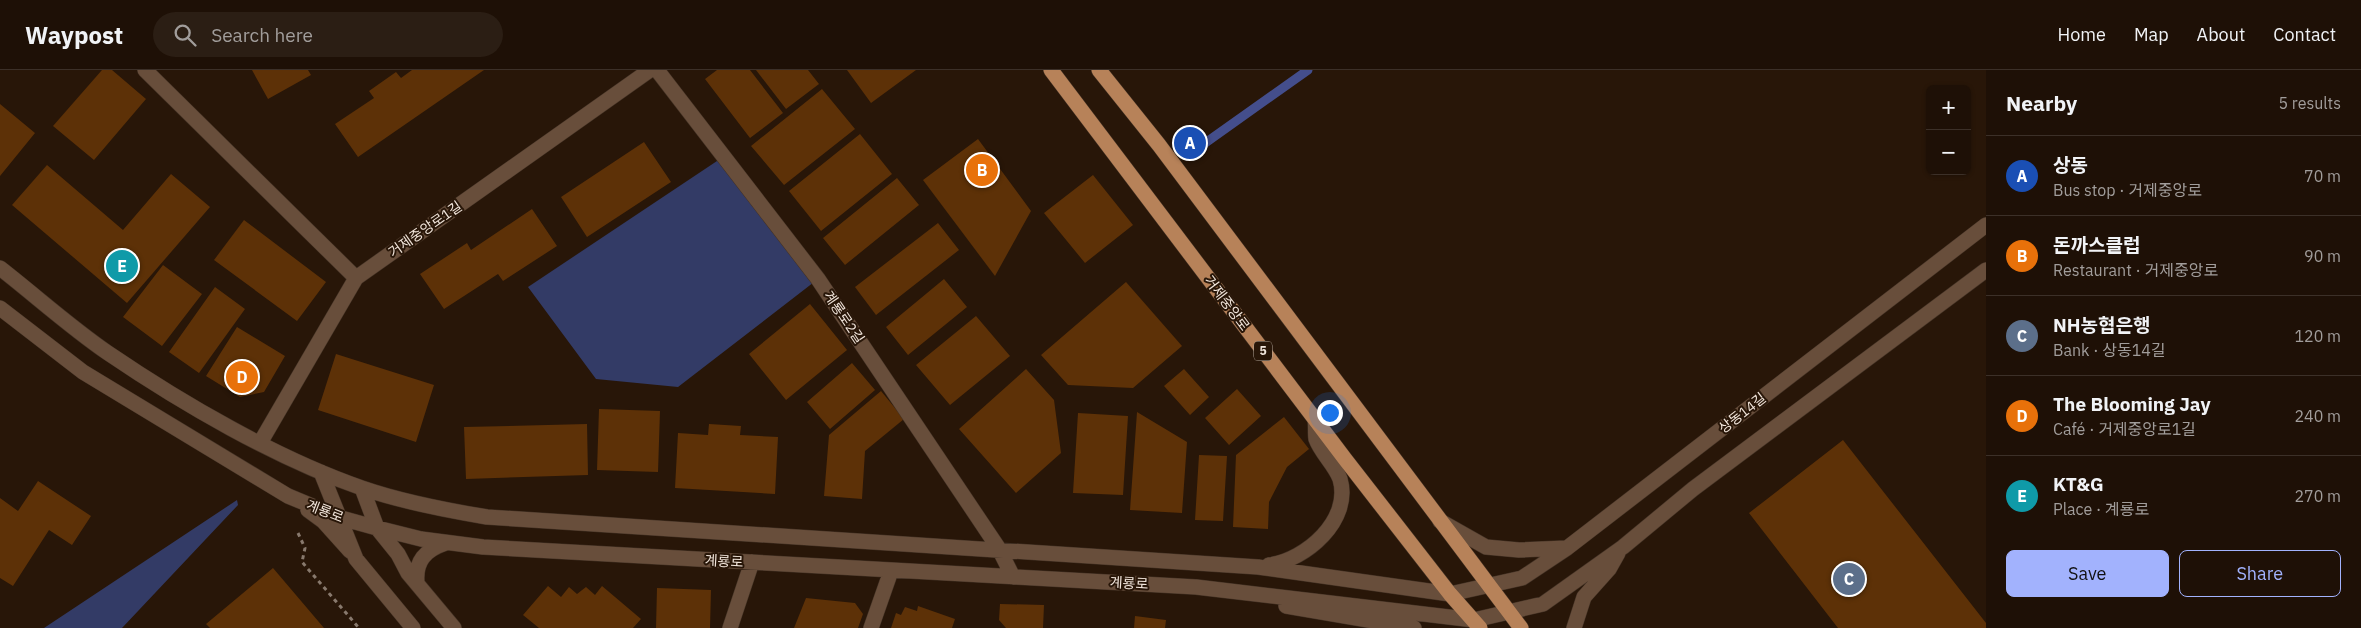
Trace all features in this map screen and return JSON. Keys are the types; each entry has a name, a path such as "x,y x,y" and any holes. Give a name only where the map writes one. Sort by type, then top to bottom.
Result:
{"main road":[{"name":"거제중앙로","path":"1051,70 1315,419 1450,594 1477,624"},
{"path":"1099,70 1165,153 1440,521 1490,584 1521,628"}],"street":[{"path":"146,70 356,278"},
{"name":"거제중앙로1길","path":"260,443 356,278 650,70"},
{"name":"계룡로2길","path":"657,70 818,279 998,549 1013,577"},
{"name":"상동14길","path":"1490,584 1522,578 1567,548 1986,225"},
{"name":"계룡로","path":"0,268 107,352 200,410 260,443 321,472 362,488 450,511 487,517 1258,567 1450,594 1490,584"},
{"path":"1510,613 1543,604 1986,270"},
{"name":"계룡로","path":"0,308 83,372 288,496 341,518 421,539 484,547 1196,587 1477,624 1510,613"},
{"path":"1258,567 1280,564 1294,559 1315,545 1333,524 1343,493 1339,478 1316,439 1315,419"},
{"path":"321,472 356,559"},
{"path":"362,488 378,528 417,584 454,628"},
{"path":"288,496 323,521 414,628"},
{"path":"1440,521 1486,547 1519,550 1567,548"},
{"path":"417,584 416,570 424,556 434,547 448,542"},
{"path":"1574,628 1584,597 1609,569 1622,546"},
{"path":"730,628 752,562"},
{"path":"871,628 891,570"},
{"path":"1196,587 1323,613 1407,625 1414,628"}],"path":[{"path":"295,527 306,548 302,562 359,628"}],"shaded area":[{"path":"723,157 818,279 678,387 596,379 528,287"},
{"path":"237,500 238,505 122,628 44,628"}],"building":[{"path":"102,70 112,70 146,99 94,160 53,126"},
{"path":"252,70 308,70 311,75 268,99"},
{"path":"412,70 484,70 358,157 335,124 374,98 369,91 396,72 401,78"},
{"path":"717,70 750,70 783,113 750,138 705,79"},
{"path":"756,70 808,70 819,84 786,109"},
{"path":"847,70 916,70 871,103"},
{"path":"822,89 855,129 784,185 751,146"},
{"path":"0,104 35,133 0,176"},
{"path":"860,134 892,174 821,231 789,191"},
{"path":"978,139 1031,211 995,276 923,180"},
{"path":"644,142 671,182 587,237 561,197"},
{"path":"47,165 123,230 171,174 210,207 127,303 12,205"},
{"path":"1093,175 1133,225 1085,263 1044,213"},
{"path":"897,178 919,205 845,265 823,238"},
{"path":"532,209 557,246 503,281 498,274 444,309 420,274 467,243 471,250"},
{"path":"244,220 326,282 297,321 214,260"},
{"path":"938,223 959,250 876,315 855,287"},
{"path":"163,265 202,294 162,346 123,317"},
{"path":"944,279 967,307 908,355 886,327"},
{"path":"1126,282 1182,346 1133,388 1068,385 1041,355"},
{"path":"215,287 245,309 199,373 169,352"},
{"path":"810,304 847,350 786,400 749,354"},
{"path":"976,316 1010,356 950,405 916,365"},
{"path":"237,327 285,356 264,392 240,397 206,376"},
{"path":"336,354 434,385 416,442 318,410"},
{"path":"852,363 875,390 830,429 807,402"},
{"path":"1026,369 1054,400 1061,453 1016,493 959,429"},
{"path":"1184,369 1209,397 1190,415 1164,386"},
{"path":"1237,389 1261,416 1229,445 1205,418"},
{"path":"881,391 904,419 865,451 862,499 824,496 829,435"},
{"path":"599,409 660,411 658,472 597,470"},
{"path":"1137,412 1187,442 1182,513 1130,510"},
{"path":"1078,413 1128,416 1123,495 1073,493"},
{"path":"1284,417 1309,449 1287,467 1269,502 1268,529 1233,527 1236,455"},
{"path":"587,424 588,475 466,479 464,427"},
{"path":"709,424 741,426 740,435 778,437 775,494 675,488 678,433 708,435"},
{"path":"1843,440 1986,623 1986,628 1838,628 1749,513"},
{"path":"1199,455 1227,456 1223,521 1195,520"},
{"path":"38,481 91,516 72,545 49,530 13,586 0,578 0,498 18,511"},
{"path":"273,568 324,628 210,628 206,624"},
{"path":"548,586 561,597 569,587 577,594 586,587 595,595 602,586 641,619 633,628 539,628 523,615"},
{"path":"657,588 711,590 710,628 656,628"},
{"path":"806,598 855,603 863,614 858,628 794,628"},
{"path":"1000,604 1044,605 1043,628 1006,628 999,620"},
{"path":"918,606 955,619 952,628 891,628 896,613 901,615 905,607 917,611"},
{"path":"1135,616 1166,620 1165,628 1134,628"}],"waterway":[{"path":"1201,146 1308,70"}],"place":[{"name":"상동","path":"1190,143"},
{"name":"돈까스클럽","path":"982,170"},
{"name":"KT&G","path":"122,266"},
{"name":"The Blooming Jay","path":"242,377"},
{"name":"NH농협은행","path":"1849,579"}]}
